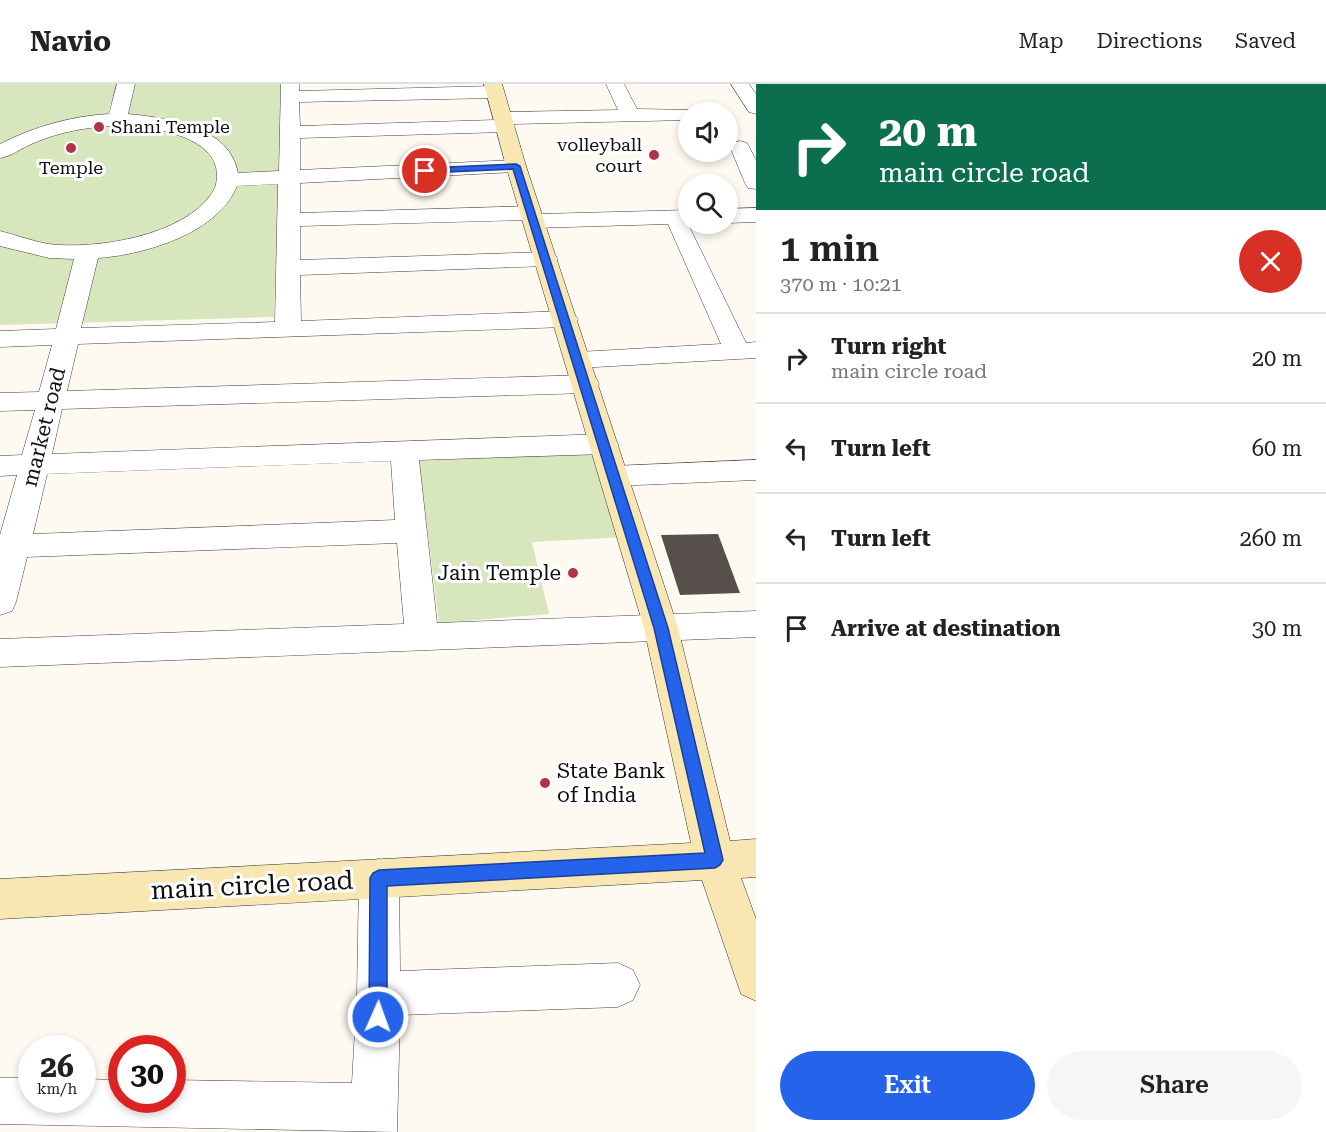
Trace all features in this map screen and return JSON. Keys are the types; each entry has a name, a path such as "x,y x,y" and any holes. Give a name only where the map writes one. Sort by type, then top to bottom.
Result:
{"street":[{"path":"117,121 126,84"},
{"path":"615,84 630,115"},
{"path":"740,84 750,111"},
{"path":"288,329 290,91 630,115 678,114"},
{"path":"290,132 499,105"},
{"path":"499,105 516,166 661,628 715,860 756,979"},
{"path":"0,152 26,138 55,129 117,121 168,126 190,132 207,141 220,153 227,166 228,180 222,196 208,211 188,225 161,237 130,246 88,252 50,251 15,244 0,238"},
{"path":"741,147 756,183"},
{"path":"228,180 516,166"},
{"path":"738,216 756,215"},
{"path":"289,220 678,217"},
{"path":"0,402 582,372 746,351 690,234"},
{"name":"market road","path":"0,602 7,546 34,465 88,252"},
{"path":"289,268 546,259"},
{"path":"0,339 565,319"},
{"path":"0,466 604,444"},
{"path":"404,451 422,637"},
{"path":"614,476 756,470"},
{"path":"7,546 410,531"},
{"path":"0,653 756,624"},
{"name":"main circle road","path":"0,899 756,858"},
{"path":"0,1101 374,1120 379,994 379,878"},
{"path":"379,994 618,985"}],"green space":[{"path":"0,84 282,84 274,317 0,325"},
{"path":"598,451 625,537 532,542 549,614 439,623 419,461"}],"building":[{"path":"718,534 740,593 680,595 661,535"}],"place":[{"name":"Shani Temple","path":"99,127"},
{"name":"Temple","path":"71,148"},
{"name":"volleyball court","path":"654,155"},
{"name":"Jain Temple","path":"573,573"},
{"name":"State Bank of India","path":"545,783"}],"route":[{"path":"378,1017 379,878 715,860 661,628 516,166 425,171"}]}
